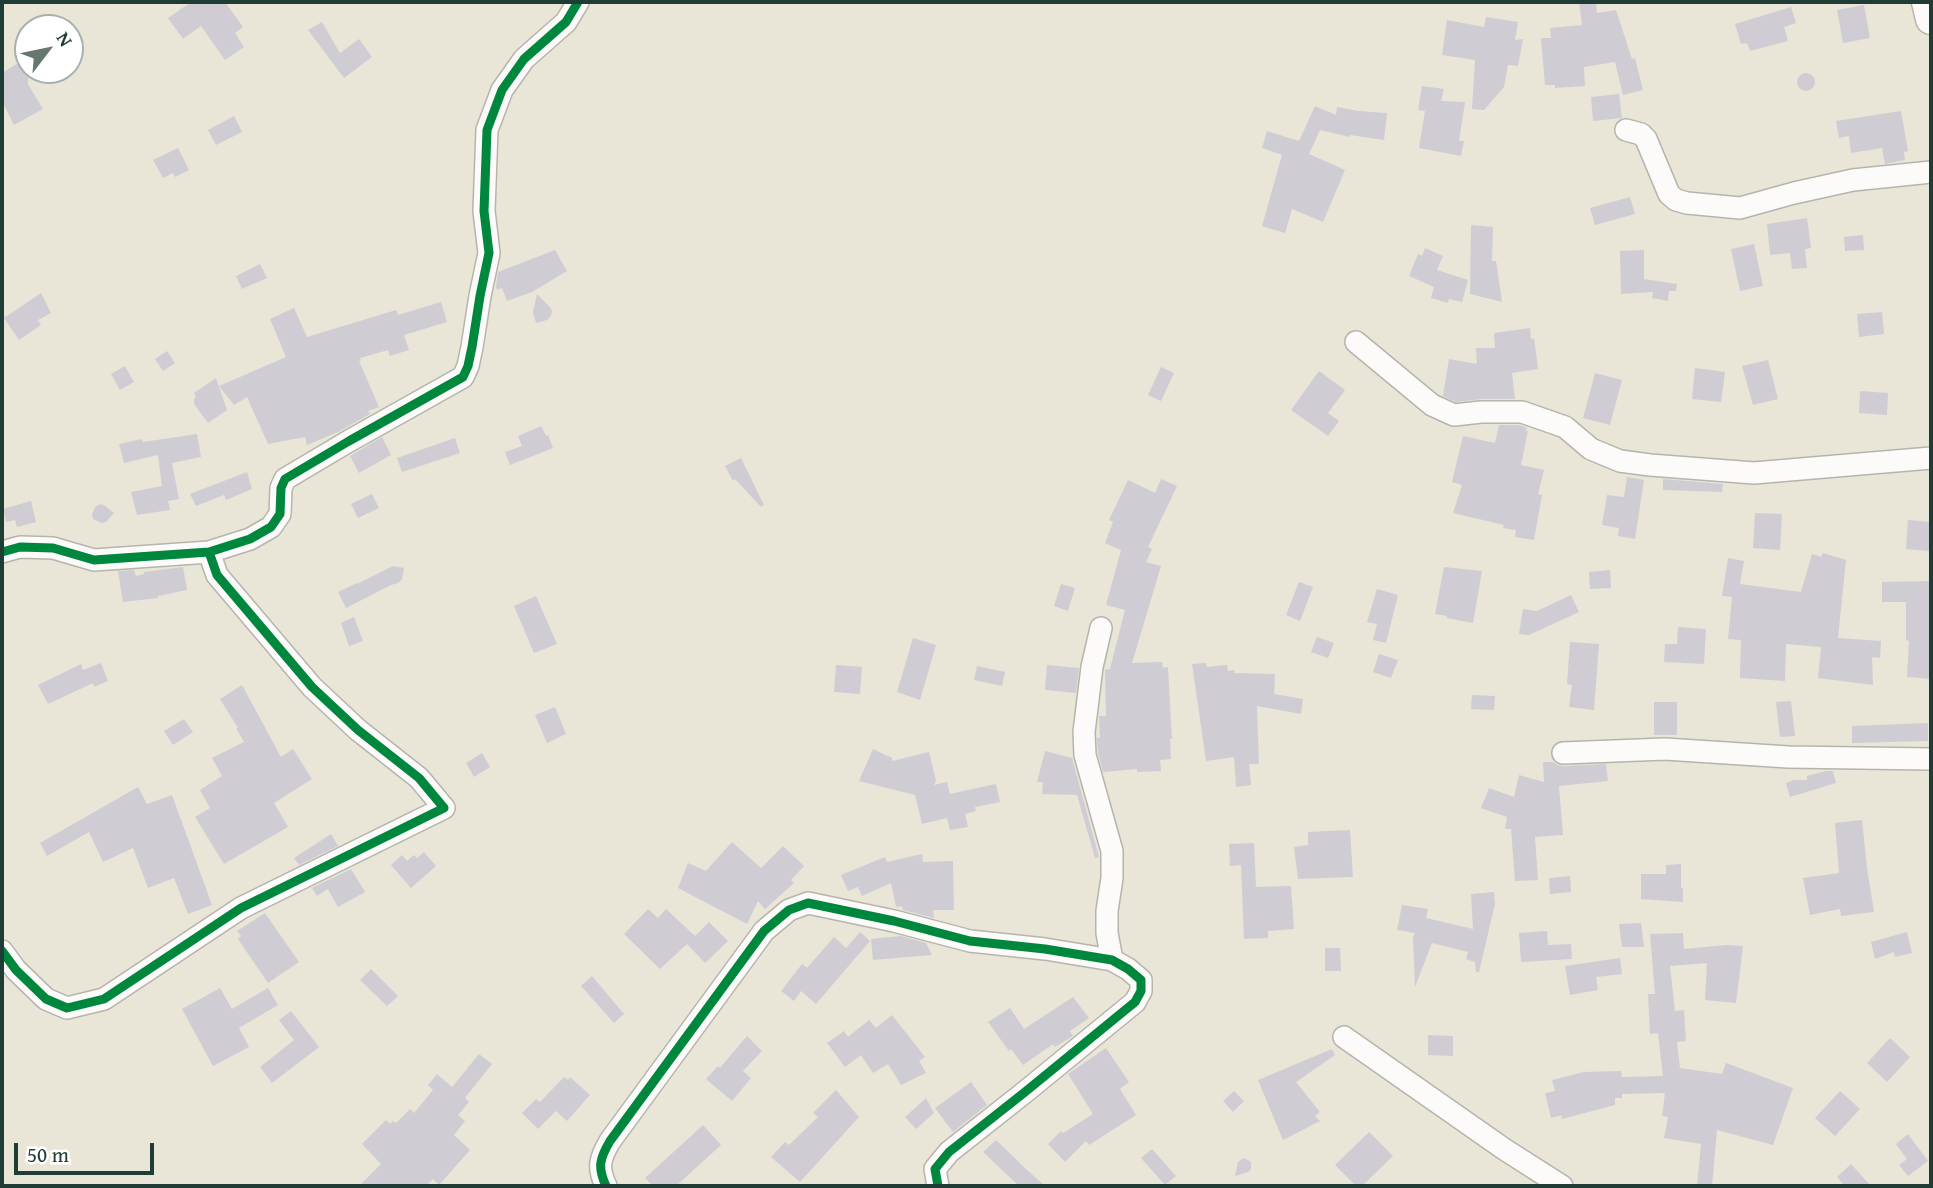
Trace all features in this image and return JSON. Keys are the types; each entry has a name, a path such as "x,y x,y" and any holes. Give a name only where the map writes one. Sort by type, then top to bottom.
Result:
{"main road":[{"path":"1927,2 1931,19"}],"street":[{"path":"2,552 20,547 53,548 94,560 209,552 250,539 271,527 280,514 281,488 285,480 463,377 468,366 489,254 484,211 487,130 502,90 524,59 566,22 578,2"},
{"path":"1626,130 1641,134 1646,139 1669,194 1686,203 1740,208 1853,180 1931,172"},
{"path":"1356,342 1432,405 1454,415 1522,412 1565,426 1591,449 1620,461 1754,473 1931,458"},
{"path":"2,951 16,970 47,999 67,1008 104,999 241,908 444,808 419,778 358,730 312,687 217,575 209,552"},
{"path":"1101,628 1092,667 1084,732 1085,755 1112,851 1107,922 1112,960"},
{"path":"1563,753 1665,749 1788,757 1931,759"},
{"path":"606,1186 601,1174 601,1156 610,1141 764,931 789,910 808,903 894,921 970,941 1112,960 1141,980 1141,991 1135,1002 949,1152 935,1169 938,1186"},
{"path":"1344,1037 1504,1149 1562,1186"}],"building":[{"path":"191,2 225,2 243,27 235,33 244,47 225,60 201,26 183,39 168,18"},
{"path":"1579,2 1596,2 1597,13 1616,10 1632,59 1635,58 1643,90 1623,95 1615,62 1584,67 1585,86 1555,88 1555,85 1545,85 1541,38 1551,38 1550,28 1582,25"},
{"path":"1864,5 1870,38 1843,43 1837,10"},
{"path":"1791,7 1796,23 1784,27 1788,41 1750,51 1747,43 1741,44 1735,24"},
{"path":"1486,17 1518,22 1515,40 1523,39 1518,66 1508,65 1504,87 1484,110 1472,109 1475,60 1442,55 1447,20 1484,27"},
{"path":"322,22 340,53 359,39 372,57 344,78 308,30"},
{"path":"14,66 14,84 28,84 43,109 14,125 2,101 2,73"},
{"path":"1802,73 1810,73 1815,82 1813,89 1802,91 1797,86 1797,78"},
{"path":"1422,86 1444,89 1441,101 1465,102 1459,141 1464,141 1461,156 1419,148 1425,111 1418,110"},
{"path":"1619,94 1622,118 1593,121 1591,97"},
{"path":"1315,106 1336,115 1337,107 1387,113 1384,140 1350,137 1320,130 1309,154 1345,170 1323,222 1292,209 1285,233 1262,226 1282,155 1262,148 1267,131 1299,141"},
{"path":"1901,111 1908,151 1904,152 1905,160 1885,164 1882,148 1851,153 1849,136 1839,138 1836,121"},
{"path":"234,116 242,132 216,145 208,130"},
{"path":"178,148 189,170 175,177 173,173 163,178 153,160"},
{"path":"1630,197 1635,214 1595,225 1590,208"},
{"path":"1807,218 1811,248 1805,249 1807,268 1792,269 1790,253 1770,255 1767,224"},
{"path":"1471,225 1493,227 1492,261 1496,261 1502,302 1470,294"},
{"path":"1863,235 1864,250 1845,251 1844,237"},
{"path":"1754,244 1763,286 1740,291 1731,249"},
{"path":"1425,248 1443,256 1437,270 1468,280 1462,302 1449,299 1448,303 1431,298 1434,287 1409,276 1418,254 1422,256"},
{"path":"555,250 567,271 532,292 507,301 502,288 497,290 498,272"},
{"path":"1644,250 1644,279 1677,284 1676,291 1669,291 1668,301 1652,298 1653,292 1621,294 1620,251"},
{"path":"260,264 267,278 242,289 236,276"},
{"path":"41,293 51,313 38,320 41,325 19,340 4,318"},
{"path":"537,294 552,311 547,320 536,323 533,312"},
{"path":"441,302 447,322 404,335 409,350 390,356 388,350 360,358 379,407 368,411 370,414 338,432 307,445 305,437 268,444 247,397 234,405 219,386 286,357 270,319 294,308 307,337 396,310 398,315"},
{"path":"1882,312 1884,334 1859,337 1857,314"},
{"path":"1530,328 1538,369 1512,373 1515,399 1456,402 1443,396 1449,359 1477,364 1476,348 1495,348 1494,333"},
{"path":"167,351 175,363 163,371 155,359"},
{"path":"1768,360 1778,399 1753,405 1742,366"},
{"path":"125,366 134,382 120,390 111,374"},
{"path":"1161,367 1174,373 1161,401 1148,395"},
{"path":"1695,368 1725,372 1721,402 1692,399"},
{"path":"1319,371 1345,390 1328,413 1339,421 1328,436 1291,410"},
{"path":"1595,373 1622,380 1610,425 1583,418"},
{"path":"216,378 227,410 208,423 194,404 194,393"},
{"path":"1860,391 1888,393 1887,415 1859,413"},
{"path":"1499,425 1520,425 1527,428 1521,465 1544,470 1538,494 1542,495 1534,540 1515,537 1516,530 1503,528 1504,525 1453,513 1462,485 1452,482 1463,436 1495,443"},
{"path":"541,426 553,448 510,465 505,452 522,446 518,436"},
{"path":"197,434 201,457 172,463 179,499 168,501 170,510 137,515 131,492 162,486 158,455 124,463 119,444"},
{"path":"382,437 391,455 359,473 350,456"},
{"path":"455,438 460,453 402,472 397,458"},
{"path":"741,458 764,505 761,507 735,479 733,481 725,466"},
{"path":"247,472 252,489 226,500 224,495 196,506 190,494"},
{"path":"1627,477 1644,480 1635,539 1618,536 1619,528 1602,525 1607,495 1624,497"},
{"path":"1161,479 1177,486 1148,547 1152,549 1146,562 1161,566 1132,663 1162,662 1163,668 1168,667 1171,759 1160,760 1161,771 1137,772 1137,769 1103,772 1097,738 1100,738 1099,716 1106,716 1105,670 1110,669 1125,610 1106,605 1121,550 1105,543 1113,522 1109,520 1128,480 1155,493"},
{"path":"1663,479 1723,484 1722,492 1663,490"},
{"path":"372,494 379,508 358,518 351,504"},
{"path":"31,501 36,522 17,527 15,520 6,522 3,509"},
{"path":"101,504 114,513 102,523 93,519 92,514 96,506"},
{"path":"1755,513 1782,514 1780,550 1753,548"},
{"path":"1908,520 1931,522 1929,551 1906,549"},
{"path":"1823,553 1846,560 1838,638 1881,641 1880,658 1872,657 1873,685 1818,678 1821,647 1786,644 1785,681 1740,678 1741,640 1728,639 1732,597 1722,596 1728,558 1744,561 1740,584 1801,592 1812,554 1821,557"},
{"path":"393,566 404,568 402,579 398,583 346,608 338,592"},
{"path":"183,567 187,590 158,598 123,602 118,571 134,570 136,576 144,572"},
{"path":"1444,567 1482,571 1473,623 1435,614"},
{"path":"1610,570 1611,588 1590,589 1589,572"},
{"path":"1931,581 1931,679 1907,677 1909,641 1906,640 1906,602 1882,602 1882,582"},
{"path":"1299,582 1313,587 1300,621 1286,615"},
{"path":"1061,584 1075,588 1068,611 1054,606"},
{"path":"1377,589 1398,595 1386,643 1373,640 1377,624 1367,622"},
{"path":"1571,595 1579,612 1529,635 1519,634 1523,609 1537,611"},
{"path":"536,596 557,644 534,653 514,606"},
{"path":"354,617 363,641 349,646 341,623"},
{"path":"1678,627 1706,629 1704,664 1664,662 1665,644 1677,644"},
{"path":"1317,637 1334,643 1328,658 1311,652"},
{"path":"913,638 936,645 920,700 897,692"},
{"path":"1570,642 1599,644 1594,710 1569,707 1572,685 1567,684"},
{"path":"1379,654 1398,660 1391,678 1373,672"},
{"path":"101,663 108,681 94,687 93,683 48,704 38,685 81,664 83,670"},
{"path":"1206,663 1207,667 1227,665 1228,671 1234,670 1234,673 1275,674 1274,694 1303,699 1301,714 1257,706 1259,764 1249,764 1251,785 1236,787 1234,757 1206,761 1192,664"},
{"path":"836,665 862,667 860,694 834,692"},
{"path":"1047,665 1079,668 1076,693 1045,690"},
{"path":"977,666 1005,672 1002,686 974,680"},
{"path":"242,685 281,757 293,749 312,779 274,803 288,827 224,864 195,817 210,808 200,790 222,776 212,758 244,742 220,699"},
{"path":"1472,695 1495,696 1494,710 1471,709"},
{"path":"1791,701 1795,736 1780,737 1776,702"},
{"path":"1654,702 1677,702 1677,735 1654,735"},
{"path":"555,707 566,734 547,743 535,715"},
{"path":"184,719 193,732 173,745 164,731"},
{"path":"1928,723 1928,741 1852,743 1852,726"},
{"path":"873,749 892,758 892,761 929,752 936,781 934,785 947,782 950,794 996,784 1000,802 975,807 976,811 965,814 968,827 950,830 947,818 922,824 915,795 859,781"},
{"path":"1045,751 1072,758 1099,857 1095,858 1077,795 1042,794 1043,782 1037,782"},
{"path":"482,753 490,767 474,777 466,763"},
{"path":"1543,762 1564,766 1606,764 1608,781 1559,786 1563,835 1535,837 1538,880 1515,881 1511,829 1505,829 1507,817 1481,808 1489,788 1514,797 1519,775 1544,782"},
{"path":"1833,771 1836,783 1790,797 1786,783 1807,780 1807,776"},
{"path":"138,787 147,804 172,795 212,905 188,914 174,878 148,888 133,848 103,862 89,832 47,856 40,843"},
{"path":"1862,820 1874,912 1841,916 1840,909 1810,915 1803,878 1839,873 1835,823"},
{"path":"1350,830 1353,877 1298,879 1294,847 1308,845 1308,832"},
{"path":"331,834 338,846 299,865 294,858"},
{"path":"732,842 761,868 783,846 804,866 791,880 794,883 765,909 758,901 747,924 678,888 688,863 706,871"},
{"path":"1254,843 1256,887 1291,886 1294,929 1268,931 1268,938 1244,939 1241,865 1230,866 1229,844"},
{"path":"424,852 436,866 411,888 391,865 402,855 407,861"},
{"path":"922,854 923,862 953,861 954,910 933,910 934,918 903,910 902,906 896,907 891,883 862,896 858,887 848,891 841,875 885,857 887,862"},
{"path":"1681,864 1683,902 1641,899 1641,874 1666,874 1666,865"},
{"path":"351,869 365,892 338,907 328,889 317,896 312,888"},
{"path":"1570,876 1571,892 1550,894 1549,878"},
{"path":"1494,892 1495,904 1479,972 1476,972 1475,962 1466,959 1468,952 1432,943 1415,987 1415,933 1397,930 1402,905 1428,909 1426,918 1473,929 1471,894"},
{"path":"648,909 658,918 666,909 695,936 709,922 728,941 705,963 687,944 660,969 624,934"},
{"path":"265,913 299,962 268,983 238,939 241,936 237,931"},
{"path":"1641,923 1644,947 1622,947 1619,924"},
{"path":"1547,931 1548,945 1571,944 1572,959 1521,962 1519,933"},
{"path":"860,932 870,941 816,1004 801,991 794,1001 781,991 802,964 807,968 834,937 846,948"},
{"path":"1907,932 1912,953 1895,957 1894,952 1875,959 1871,942"},
{"path":"1683,933 1684,949 1743,946 1736,1003 1705,1000 1707,963 1670,966 1675,1011 1684,1010 1686,1041 1677,1042 1680,1068 1722,1074 1726,1063 1793,1088 1773,1145 1717,1130 1712,1186 1697,1186 1701,1144 1664,1138 1668,1117 1662,1116 1665,1093 1622,1094 1622,1098 1615,1098 1615,1105 1562,1119 1561,1115 1551,1118 1545,1093 1555,1091 1552,1080 1584,1072 1621,1071 1622,1077 1663,1076 1658,1033 1650,1034 1648,994 1655,994 1650,934"},
{"path":"901,936 926,943 932,955 873,960 871,939"},
{"path":"1325,948 1340,948 1341,971 1325,971"},
{"path":"1620,958 1622,974 1596,977 1598,990 1570,995 1565,966"},
{"path":"371,969 398,996 387,1006 360,980"},
{"path":"592,976 624,1014 614,1023 581,986"},
{"path":"220,988 232,1009 268,988 278,1005 239,1028 249,1047 213,1066 182,1009"},
{"path":"1073,997 1089,1018 1070,1031 1073,1036 1055,1047 1053,1044 1023,1065 988,1022 1010,1008 1024,1029"},
{"path":"291,1011 319,1047 272,1083 260,1067 294,1040 279,1020"},
{"path":"892,1015 925,1057 919,1061 926,1073 901,1085 888,1064 873,1073 861,1055 845,1067 827,1043 844,1031 848,1037 869,1020 876,1028"},
{"path":"1428,1035 1453,1036 1453,1056 1428,1055"},
{"path":"747,1036 762,1051 743,1071 751,1078 732,1101 706,1079 718,1066 720,1068"},
{"path":"1890,1038 1910,1057 1887,1082 1867,1063"},
{"path":"1106,1048 1129,1082 1120,1089 1136,1115 1089,1145 1086,1141 1065,1162 1048,1144 1061,1131 1063,1133 1093,1114 1068,1074"},
{"path":"1332,1049 1335,1055 1296,1082 1320,1112 1315,1116 1320,1121 1283,1140 1258,1080"},
{"path":"479,1054 492,1064 465,1098 469,1102 458,1115 465,1121 454,1135 470,1150 439,1185 433,1179 426,1186 359,1186 381,1164 362,1144 386,1120 390,1124 393,1121 396,1123 410,1109 414,1113 433,1090 428,1085 437,1074 452,1087"},
{"path":"564,1077 568,1080 570,1077 590,1095 567,1121 556,1111 538,1129 522,1113 536,1099 540,1102"},
{"path":"971,1082 987,1105 953,1132 935,1108"},
{"path":"836,1090 859,1117 800,1182 771,1157 785,1142 789,1145 818,1117 813,1113"},
{"path":"1234,1091 1244,1101 1233,1112 1223,1101"},
{"path":"1840,1091 1860,1109 1835,1136 1815,1118"},
{"path":"926,1098 934,1113 916,1129 905,1117"},
{"path":"703,1125 721,1145 676,1186 653,1186 645,1178"},
{"path":"1369,1132 1393,1156 1362,1186 1356,1186 1335,1165"},
{"path":"1908,1134 1928,1161 1908,1176 1899,1165 1907,1159 1896,1144"},
{"path":"996,1140 1045,1186 1019,1186 983,1152"},
{"path":"1152,1149 1176,1176 1165,1185 1141,1158"},
{"path":"1244,1158 1251,1162 1251,1169 1235,1176 1238,1162"},
{"path":"1851,1164 1871,1186 1845,1186 1837,1177"}],"cycle path":[{"path":"2,552 20,547 53,548 94,560 209,552 250,539 271,527 280,514 281,488 285,479 463,377 472,347 489,253 484,211 487,130 502,90 524,59 566,22 578,2"},
{"path":"2,951 16,970 46,999 67,1008 104,999 241,908 444,808 419,778 358,730 312,687 217,575 209,552"},
{"path":"606,1186 601,1173 601,1163 610,1141 764,931 789,910 808,903 894,921 970,941 1112,960 1141,980 1141,991 1135,1002 949,1152 935,1169 938,1186"}]}
